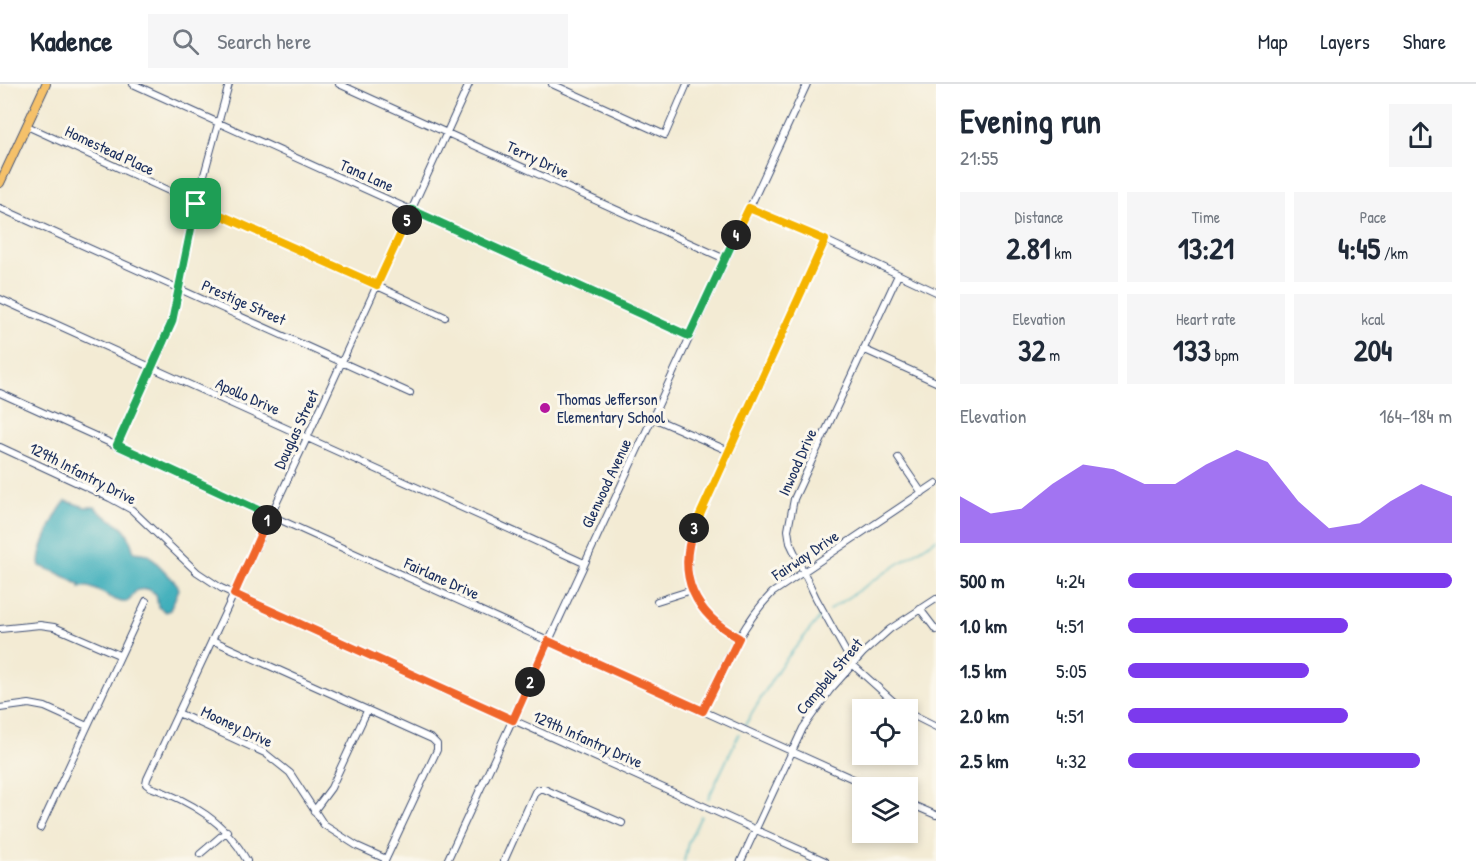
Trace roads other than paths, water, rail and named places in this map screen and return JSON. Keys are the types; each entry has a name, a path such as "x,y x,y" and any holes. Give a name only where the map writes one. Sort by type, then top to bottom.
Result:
{"main road":[{"path":"0,183 46,84"}],"street":[{"name":"Tana Lane","path":"133,84 689,336"},
{"path":"117,445 172,322 196,204 229,84"},
{"name":"Terry Drive","path":"339,84 725,259"},
{"name":"Douglas Street","path":"227,831 201,810 146,784 469,84"},
{"path":"552,84 664,135 687,84"},
{"name":"Glenwood Avenue","path":"447,861 807,84"},
{"name":"Homestead Place","path":"27,126 445,317"},
{"name":"Prestige Street","path":"0,208 410,393"},
{"path":"749,208 825,240 936,292"},
{"path":"739,638 711,619 700,606 692,590 687,572 690,538 825,240"},
{"name":"Inwood Drive","path":"889,699 854,665 816,598 790,543 788,530 794,499 898,275"},
{"name":"Apollo Drive","path":"0,299 584,563"},
{"path":"863,349 936,382"},
{"name":"Fairlane Drive","path":"0,393 852,778"},
{"path":"651,417 729,452"},
{"name":"129th Infantry Drive","path":"0,447 132,510 210,582 825,861"},
{"path":"898,458 922,493"},
{"name":"Fairway Drive","path":"703,711 739,638 756,610 767,599 787,581 936,483"},
{"path":"657,601 692,590"},
{"name":"Campbell Street","path":"741,861 803,728 830,690 876,640 936,599"},
{"path":"40,828 146,601"},
{"path":"920,609 936,630"},
{"path":"0,629 40,624 54,627 119,656"},
{"path":"212,640 432,739 437,744 437,750 386,860"},
{"path":"0,708 30,704 45,707 87,726"},
{"path":"314,811 331,788 367,711"},
{"name":"Mooney Drive","path":"178,713 265,753 290,773 324,825 337,835 386,860"},
{"path":"918,718 936,727"},
{"path":"504,861 535,792 539,789 544,789 622,823"},
{"path":"918,808 936,816"},
{"path":"200,854 227,831 247,861"}],"water":[{"path":"66,501 85,507 95,507 118,524 127,532 134,552 148,554 176,583 179,589 170,610 166,612 158,607 156,594 148,589 137,590 129,600 118,601 92,588 80,588 80,585 60,574 40,566 41,552 52,522"}],"waterway":[{"path":"829,610 936,539"},
{"path":"745,725 779,668 820,617"},
{"path":"708,799 739,734"},
{"path":"684,861 688,843 701,816"}],"place":[{"name":"Thomas Jefferson Elementary School","path":"545,408"}]}
